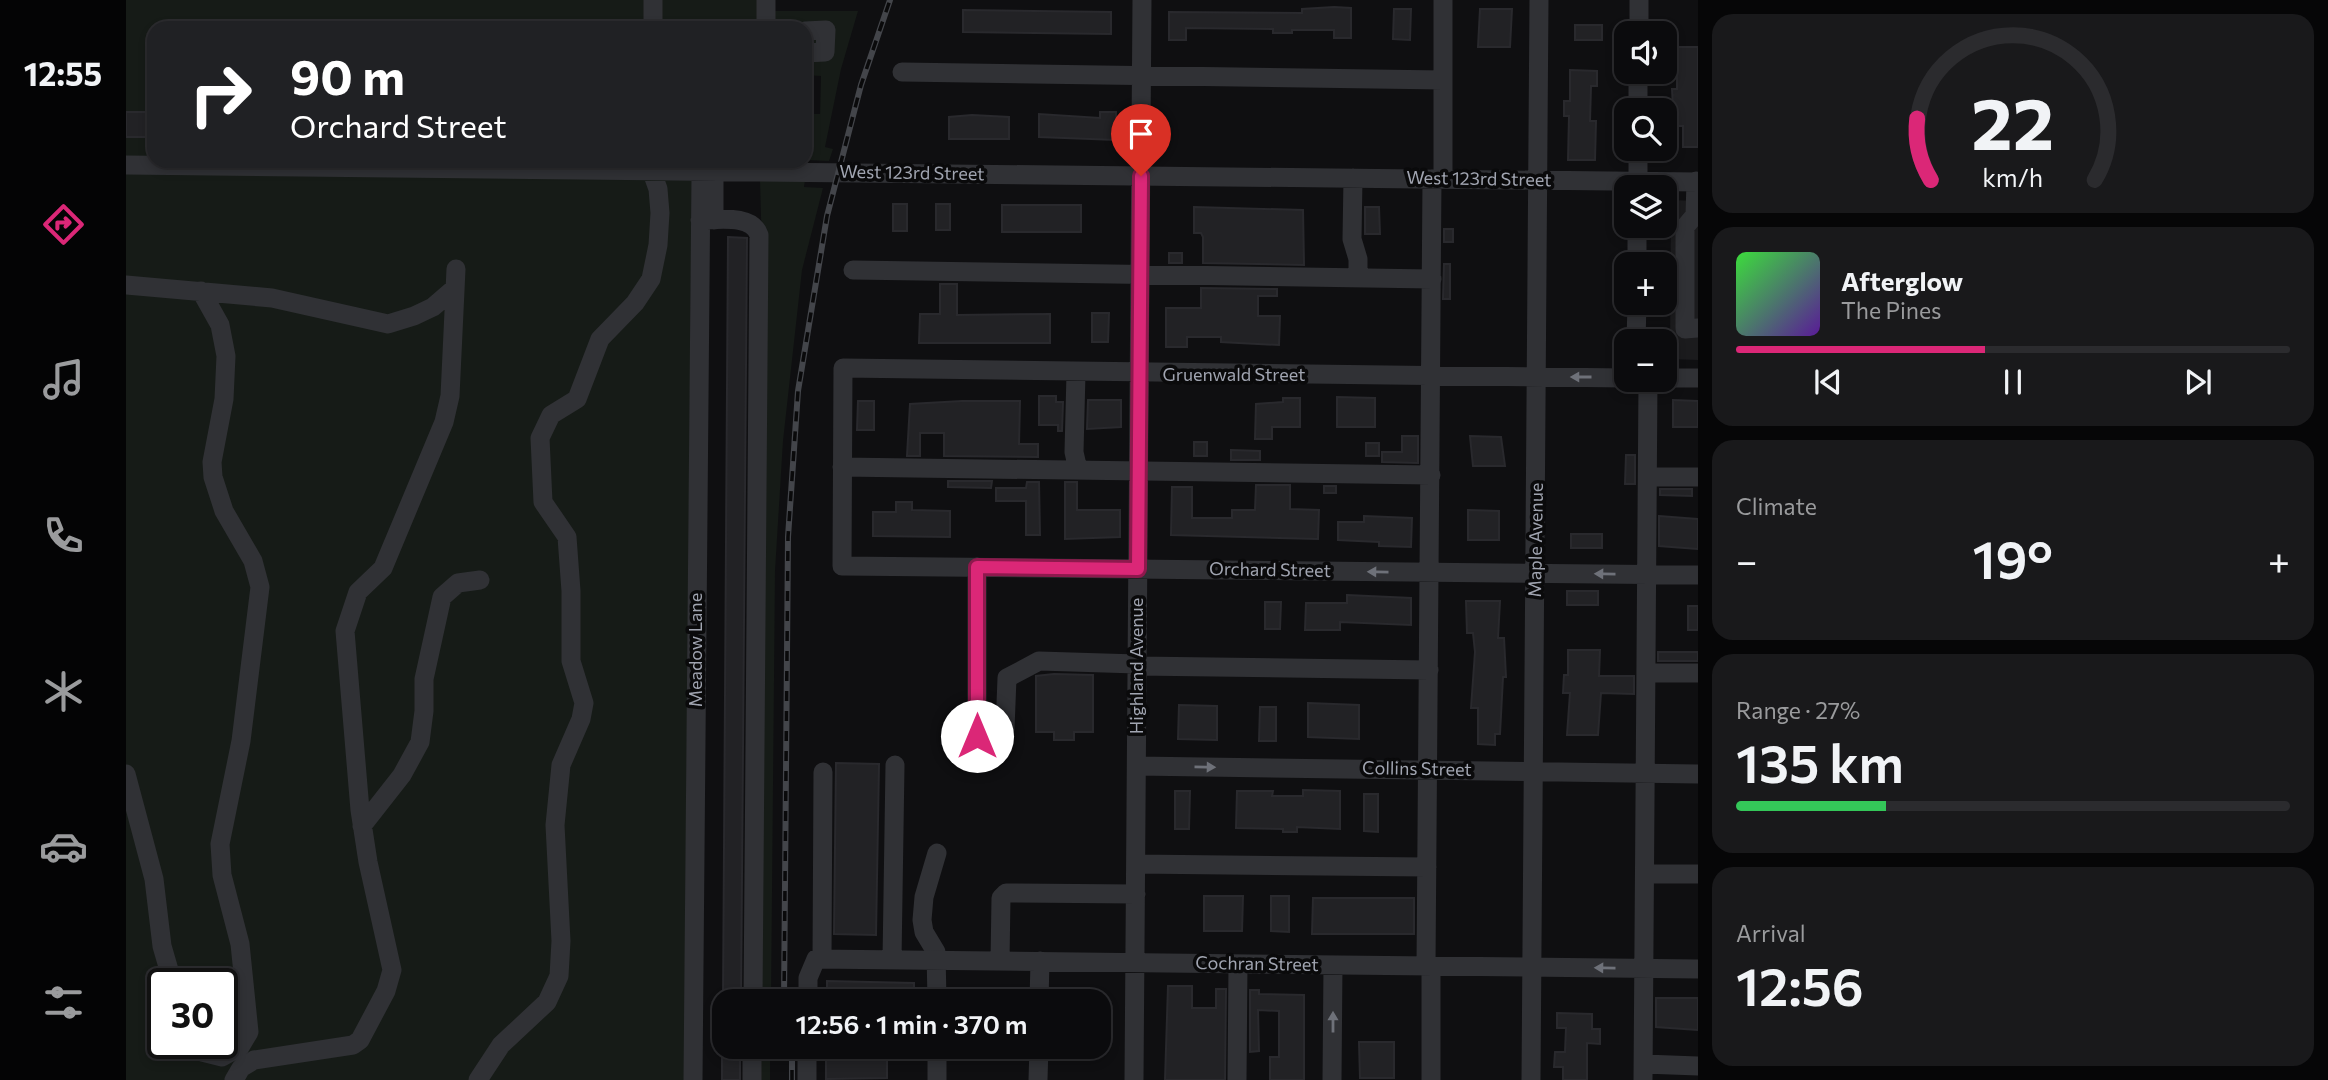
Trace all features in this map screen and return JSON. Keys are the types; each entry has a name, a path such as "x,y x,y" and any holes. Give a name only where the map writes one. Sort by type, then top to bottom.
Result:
{"street":[{"path":"653,0 653,21"},
{"path":"766,0 766,21"},
{"name":"Highland Avenue","path":"1134,1080 1142,0"},
{"path":"1431,1080 1427,867 1432,279 1443,80 1443,0"},
{"name":"Maple Avenue","path":"1531,1080 1539,0"},
{"path":"1639,0 1639,21"},
{"path":"812,31 826,30 825,52 812,53"},
{"path":"902,72 1443,80"},
{"name":"West 123rd Street","path":"126,165 147,165"},
{"name":"West 123rd Street","path":"812,167 1141,176 1614,183"},
{"path":"478,1080 501,1045 547,1002 559,976 561,942 555,825 561,765 581,719 584,703 571,661 571,591 567,537 543,502 540,438 551,415 577,399 600,339 635,303 651,279 658,245 660,213 658,189 651,168"},
{"name":"West 123rd Street","path":"673,168 707,171 745,168"},
{"name":"Meadow Lane","path":"693,1080 707,171"},
{"path":"1353,178 1352,239 1358,259 1357,278"},
{"path":"1697,181 1696,215 1685,227 1685,329 1698,328"},
{"name":"West 123rd Street","path":"1677,182 1697,181"},
{"path":"707,220 748,222 755,226 759,235 753,989"},
{"path":"853,270 1432,279"},
{"path":"126,285 272,298 388,324 400,322 433,307 455,279 451,388 444,422 383,568 358,592 345,631 362,825 393,970 386,991 360,1040 353,1045 254,1060 241,1068 234,1080"},
{"path":"201,291 220,325 226,356 224,399 214,444 213,478 224,511 253,562 260,587 241,741 220,844 222,875 240,944 249,1032 238,1048"},
{"name":"Gruenwald Street","path":"842,467 843,368 1139,374 1614,378"},
{"path":"1076,373 1074,452 1078,470"},
{"path":"1677,378 1698,378"},
{"path":"1648,392 1644,1072 1698,1066"},
{"path":"842,467 1431,475"},
{"name":"Orchard Street","path":"842,467 842,566 1698,575"},
{"path":"1648,477 1698,477"},
{"path":"977,567 977,736"},
{"path":"362,825 402,775 420,742 424,679 442,597 457,583 480,580"},
{"path":"1005,729 1007,678 1030,663 1429,670"},
{"path":"1646,673 1698,673"},
{"path":"892,960 895,765"},
{"name":"Collins Street","path":"1137,766 1698,774"},
{"path":"808,989 808,978 819,959 823,772"},
{"path":"126,774 154,879 162,946 168,968"},
{"path":"937,853 924,897 922,920 937,960 937,989"},
{"path":"1136,864 1427,867"},
{"path":"1645,874 1698,874"},
{"path":"1000,961 1001,898 1006,893 1136,894"},
{"name":"Cochran Street","path":"819,959 1698,969"},
{"path":"1039,989 1040,961"},
{"path":"1237,1080 1238,964"},
{"path":"1332,1080 1333,965"},
{"path":"752,1059 752,1080"},
{"path":"807,1059 807,1080"},
{"path":"937,1059 937,1080"},
{"path":"1038,1080 1039,1059"}],"shaded area":[{"path":"126,0 757,0 758,11 858,11 841,69 825,147 833,149 829,161 812,160 812,114 820,114 821,76 812,75 812,21 147,21 147,168 692,168 684,1080 126,1080"},
{"path":"760,180 805,180 804,187 823,188 802,270 783,441 775,571 771,989 759,989 765,360"},
{"path":"1677,200 1698,201 1698,360 1677,359 1677,329 1670,329 1670,315 1677,315 1677,252 1671,252 1671,238 1677,238"},
{"path":"758,1059 770,1059 770,1080 758,1080"}],"building":[{"path":"1351,8 1351,38 1334,38 1334,30 1273,33 1273,29 1186,28 1186,40 1169,40 1169,12 1302,13 1302,9"},
{"path":"1394,9 1411,9 1410,40 1393,39"},
{"path":"1480,9 1512,9 1510,47 1478,47"},
{"path":"963,10 1111,12 1111,34 963,32"},
{"path":"1575,25 1602,25 1602,40 1575,40"},
{"path":"1677,47 1698,47 1698,147 1683,147 1683,126 1677,126 1677,98 1672,98 1672,89 1677,89"},
{"path":"1570,70 1597,71 1597,86 1591,86 1590,121 1596,121 1595,160 1568,160 1569,116 1564,116 1564,101 1570,101"},
{"path":"126,112 147,112 147,137 126,137"},
{"path":"1100,112 1116,112 1116,140 1039,137 1039,114 1100,118"},
{"path":"949,117 1009,117 1009,139 949,139"},
{"path":"893,204 907,204 907,231 893,231"},
{"path":"936,204 950,204 950,230 936,230"},
{"path":"1002,205 1081,205 1081,232 1002,232"},
{"path":"1194,207 1303,210 1304,265 1203,263 1203,237 1201,233 1194,233"},
{"path":"1365,207 1379,207 1380,234 1365,234"},
{"path":"1444,229 1453,229 1453,242 1444,242"},
{"path":"728,237 747,238 741,989 723,989"},
{"path":"1169,253 1182,253 1182,263 1169,263"},
{"path":"1444,264 1450,264 1450,299 1443,299"},
{"path":"940,284 957,284 957,315 1050,314 1050,343 919,343 920,314 940,314"},
{"path":"1201,288 1277,289 1277,296 1258,296 1258,316 1280,316 1279,345 1221,342 1221,337 1187,337 1187,347 1166,347 1166,308 1201,308"},
{"path":"1092,313 1109,313 1108,342 1092,342"},
{"path":"1039,396 1056,396 1056,402 1063,402 1062,431 1058,431 1058,425 1039,425"},
{"path":"1337,397 1375,398 1375,427 1337,427"},
{"path":"1283,398 1300,398 1300,427 1272,427 1272,439 1255,439 1256,404 1283,402"},
{"path":"1088,400 1121,400 1121,427 1087,429"},
{"path":"1673,400 1698,401 1698,427 1673,427"},
{"path":"858,401 874,401 874,430 857,430"},
{"path":"1020,401 1019,444 1038,444 1038,457 944,456 944,433 920,433 920,456 907,456 910,404"},
{"path":"1402,436 1418,436 1418,463 1382,462 1382,452 1402,452"},
{"path":"1470,436 1501,437 1505,466 1473,466"},
{"path":"1194,442 1207,442 1207,456 1194,456"},
{"path":"1366,443 1379,443 1379,456 1366,456"},
{"path":"1231,450 1260,451 1260,460 1231,460"},
{"path":"1626,455 1635,455 1635,484 1625,484"},
{"path":"948,481 992,481 991,488 948,487"},
{"path":"1027,482 1039,482 1040,535 1026,535 1026,501 996,501 996,488 1026,488"},
{"path":"1065,482 1077,482 1077,510 1120,510 1120,537 1065,539"},
{"path":"1256,485 1290,485 1290,509 1319,510 1318,539 1171,535 1172,487 1192,487 1192,518 1232,518 1232,510 1255,510"},
{"path":"1324,486 1336,486 1336,493 1324,493"},
{"path":"1660,489 1692,489 1692,496 1660,495"},
{"path":"896,502 912,502 912,510 950,511 950,537 873,536 873,512 896,512"},
{"path":"1468,510 1499,511 1499,540 1468,540"},
{"path":"1364,516 1412,518 1411,547 1338,540 1338,522 1364,522"},
{"path":"1659,516 1698,519 1698,549 1659,546"},
{"path":"1571,534 1602,534 1602,548 1571,548"},
{"path":"1567,591 1598,591 1598,605 1567,605"},
{"path":"1347,595 1411,598 1411,625 1340,622 1340,630 1305,630 1306,603 1347,603"},
{"path":"1466,601 1500,601 1498,638 1504,638 1506,677 1503,677 1500,734 1495,734 1495,745 1478,744 1478,708 1471,708 1475,652 1473,633 1467,633"},
{"path":"1265,602 1281,602 1280,629 1265,629"},
{"path":"1688,606 1698,606 1698,630 1688,630"},
{"path":"1568,650 1600,650 1599,676 1634,676 1634,694 1601,693 1598,735 1567,735 1570,693 1563,693 1564,675 1568,675"},
{"path":"1658,652 1698,652 1698,661 1658,661"},
{"path":"1093,675 1093,732 1074,732 1074,740 1054,740 1054,732 1036,732 1036,676"},
{"path":"1308,703 1359,705 1359,739 1308,737"},
{"path":"1179,705 1217,706 1217,740 1178,739"},
{"path":"1260,707 1276,707 1276,741 1259,741"},
{"path":"836,763 879,764 876,935 834,934"},
{"path":"1303,790 1340,791 1340,829 1297,827 1297,832 1283,832 1283,829 1236,828 1237,791 1273,791 1272,796 1303,796"},
{"path":"1175,791 1190,791 1189,829 1175,829"},
{"path":"1364,794 1378,794 1378,832 1364,831"},
{"path":"1204,896 1243,896 1242,931 1204,931"},
{"path":"1271,896 1289,896 1289,932 1271,931"},
{"path":"1313,898 1414,898 1414,934 1312,934"},
{"path":"827,981 914,983 914,989 827,989"},
{"path":"1168,986 1192,986 1192,1008 1216,1008 1216,989 1226,989 1225,1080 1165,1080"},
{"path":"1250,990 1259,990 1259,994 1304,995 1304,1080 1270,1080 1270,1057 1279,1057 1279,1011 1258,1010 1259,1051 1250,1052"},
{"path":"1656,998 1698,998 1698,1030 1656,1027"},
{"path":"1557,1013 1592,1014 1592,1029 1600,1029 1600,1044 1587,1043 1587,1080 1563,1080 1563,1067 1554,1067 1555,1052 1565,1052 1566,1028 1557,1028"},
{"path":"1359,1042 1394,1042 1394,1078 1360,1078"},
{"path":"722,1059 740,1059 740,1080 722,1080"},
{"path":"826,1059 887,1059 887,1078 826,1079"}],"railway":[{"path":"784,989 788,537 798,391 827,216 861,85 890,0"},
{"path":"792,1059 792,1080"}],"route":[{"path":"977,736 977,567 1138,569 1141,176"}]}
